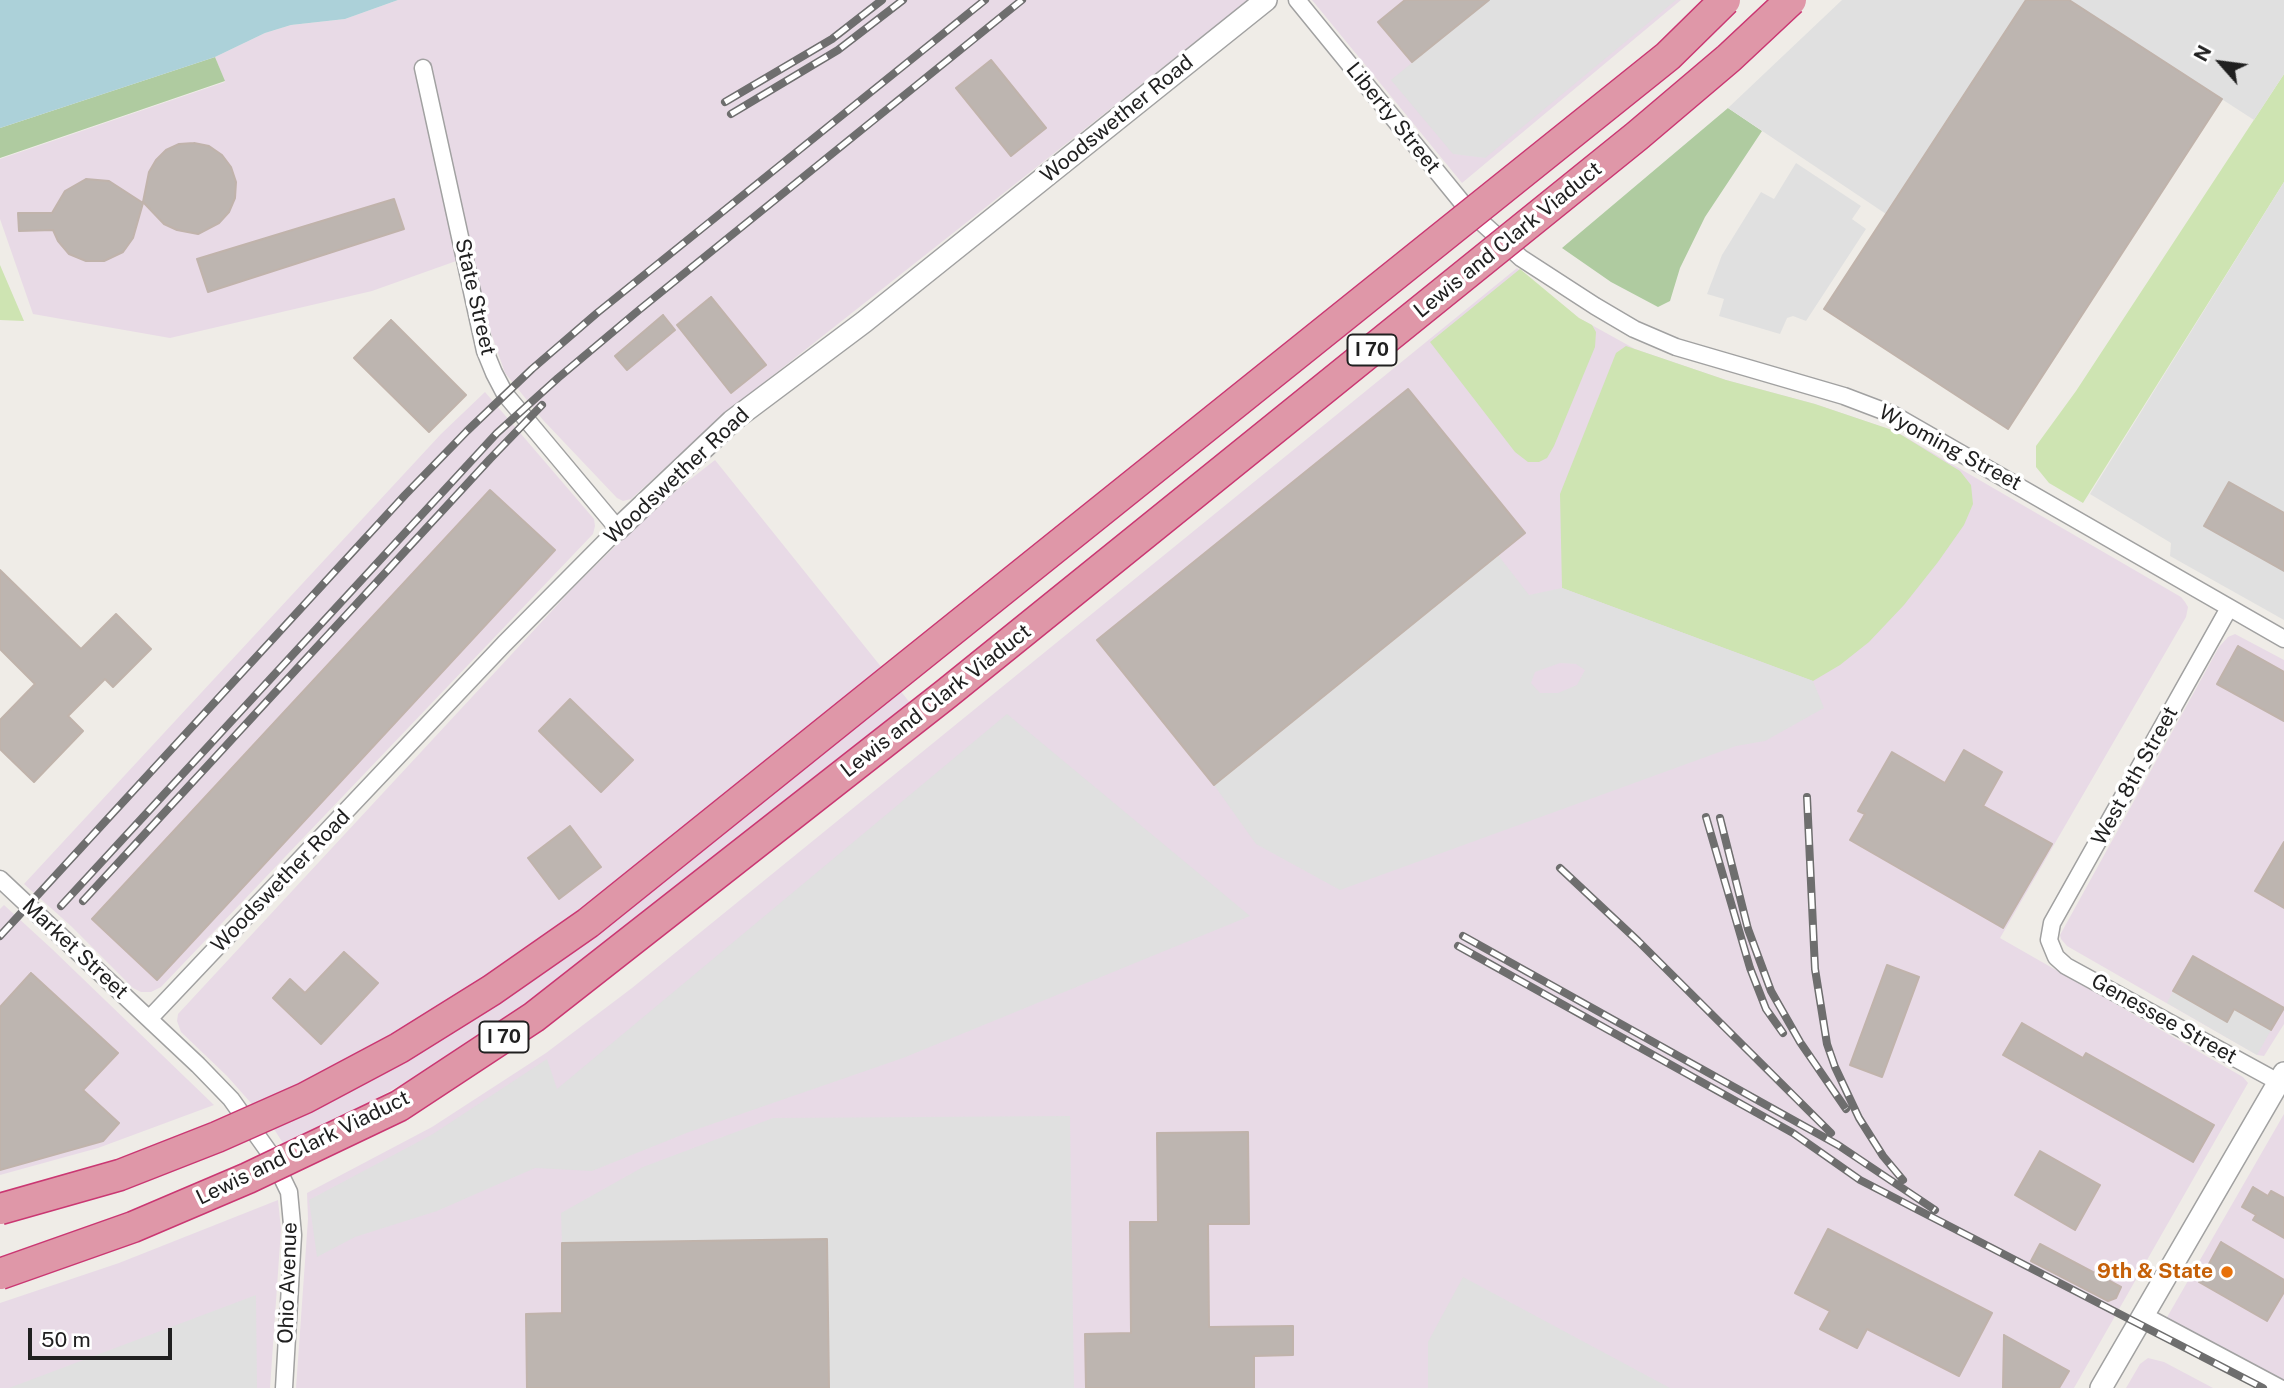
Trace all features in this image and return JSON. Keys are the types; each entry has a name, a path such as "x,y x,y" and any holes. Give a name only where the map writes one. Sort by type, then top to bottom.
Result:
{"highway":[{"name":"Lewis and Clark Viaduct","path":"0,1209 120,1175 305,1098 400,1048 492,990 588,923 1668,55 1725,0"},
{"name":"Lewis and Clark Viaduct","path":"0,1274 133,1227 248,1178 387,1112 534,1017 946,694 1594,171 1729,58 1791,0"}],"street":[{"name":"Woodswether Road","path":"150,1018 504,644 618,529 732,421 863,322 1266,0"},
{"name":"Liberty Street","path":"1297,0 1469,211 1492,233"},
{"name":"State Street","path":"423,68 485,351 494,373 505,394 618,529"},
{"name":"Wyoming Street","path":"1492,233 1521,258 1634,329 1676,347 1844,396 1894,415 2284,639"},
{"name":"West 8th Street","path":"2052,946 2049,940 2052,922 2229,608"},
{"name":"Market Street","path":"0,879 150,1018"},
{"name":"Genessee Street","path":"2052,946 2056,957 2067,966 2282,1080"},
{"name":"Ohio Avenue","path":"150,1018 232,1099 271,1155 289,1192 293,1235 284,1388"},
{"path":"2101,1388 2282,1080"},
{"path":"2143,1315 2280,1388"}],"shaded area":[{"path":"398,0 1248,0 724,414 631,499 623,501 617,498 543,420 505,373 490,330 473,255 372,291 170,338 33,314 0,219 0,159 225,82 215,57 265,33 291,25 345,19"},
{"path":"1312,0 1681,0 1462,183"},
{"path":"1489,0 1676,0 1485,158 1453,154 1391,80"},
{"path":"1842,0 2026,0 1886,214 1728,108"},
{"path":"2069,0 2284,0 2284,74 2254,120"},
{"path":"1796,163 1861,206 1852,219 1866,229 1806,321 1793,316 1787,318 1780,334 1719,316 1724,299 1707,294 1722,255 1761,192 1774,199"},
{"path":"2284,182 2284,513 2204,525 2284,571 2284,620 2170,556 2171,543 2090,494"},
{"path":"1517,268 1579,318 1635,349 1726,380 1815,404 1895,431 2181,597 2188,607 2186,617 2000,938 2243,1077 2248,1083 2074,1388 296,1388 308,1219 307,1193 432,1127 546,1053 632,988"},
{"path":"485,392 594,519 593,534 161,987 151,992 141,992 133,988 24,884 441,434"},
{"path":"715,460 915,709 499,1031 286,1148 274,1129 227,1076 181,1032 177,1021 178,1014 574,587 655,507"},
{"path":"1498,555 1529,595 1562,588 1813,681 1824,708 1765,741 1736,746 1340,890 1256,844 1214,785","holes":["1560,663 1576,664 1585,670 1577,685 1558,693 1540,693 1531,683 1535,672"]},
{"path":"2235,634 2284,660 2284,1024 2264,1056 2257,1055 2067,946 2060,935 2219,647"},
{"path":"1007,714 1250,916 903,1058 689,1132 592,1171 535,1168 437,1211 355,1237 317,1257 309,1200 433,1134 547,1059 557,1089"},
{"path":"4,905 214,1105 98,1148 0,1175 0,909"},
{"path":"2173,991 2227,1022 2234,1009 2271,1030 2257,1055 2167,1003"},
{"path":"2284,1114 2284,1383 2166,1319"},
{"path":"1070,1116 1074,1388 829,1388 827,1239 562,1243 561,1213 643,1167 773,1118"},
{"path":"278,1200 281,1229 270,1388 0,1388 0,1303 119,1263"},
{"path":"1463,1277 1670,1388 1428,1388 1428,1342"},
{"path":"256,1295 257,1388 9,1388"},
{"path":"2148,1358 2164,1362 2213,1388 2126,1388 2140,1364"}],"green space":[{"path":"215,57 225,81 0,158 0,128"},
{"path":"2284,74 2284,182 2083,503 2049,483 2036,467 2036,446 2076,391"},
{"path":"1728,108 1762,131 1705,217 1680,268 1670,301 1658,307 1611,282 1562,248"},
{"path":"0,265 24,321 0,320"},
{"path":"1520,269 1579,318 1592,325 1596,332 1595,347 1554,446 1547,458 1539,462 1528,462 1515,452 1430,342"},
{"path":"1626,346 1726,380 1815,404 1895,431 1960,471 1971,485 1973,504 1964,525 1938,562 1904,605 1869,642 1840,665 1813,681 1562,588 1560,494 1616,353"}],"water":[{"path":"0,0 398,0 345,19 291,25 265,33 215,57 0,128"}],"building":[{"path":"1405,0 1489,0 1412,62 1378,22"},
{"path":"2026,0 2069,0 2222,99 2008,429 1824,309"},
{"path":"991,60 1046,128 1011,156 956,88"},
{"path":"179,144 209,146 222,155 231,167 236,182 235,198 229,212 219,223 198,234 164,224 143,202 149,172 156,160 166,150"},
{"path":"86,179 109,181 143,203 133,238 123,252 104,261 86,261 69,254 53,230 19,231 18,213 52,213 65,191"},
{"path":"394,199 404,229 208,292 197,259"},
{"path":"711,297 766,365 731,393 677,325"},
{"path":"663,315 675,330 627,370 615,356"},
{"path":"391,320 466,395 429,432 354,358"},
{"path":"1408,389 1525,533 1214,785 1097,640"},
{"path":"2229,482 2284,513 2284,571 2204,526"},
{"path":"490,490 555,550 157,980 92,919"},
{"path":"0,570 81,649 116,614 151,649 113,687 105,679 68,716 83,731 34,782 0,749 0,720 35,684 0,649"},
{"path":"2238,646 2284,672 2284,721 2217,684"},
{"path":"570,699 633,760 601,792 539,731"},
{"path":"1964,750 2002,772 1983,806 2052,844 2003,928 1850,840 1865,814 1858,811 1892,752 1945,783"},
{"path":"570,826 601,867 559,899 528,858"},
{"path":"2284,842 2284,908 2255,891"},
{"path":"344,952 378,983 321,1044 273,998 290,979 305,993"},
{"path":"2193,956 2284,1008 2271,1030 2234,1009 2227,1022 2173,991"},
{"path":"1887,965 1919,977 1882,1077 1850,1065"},
{"path":"31,973 118,1053 83,1090 119,1123 103,1141 0,1170 0,1007"},
{"path":"2022,1023 2083,1058 2086,1053 2214,1125 2193,1162 2003,1055"},
{"path":"1248,1132 1249,1224 1208,1224 1209,1327 1293,1326 1293,1355 1254,1356 1254,1388 1086,1388 1085,1334 1131,1333 1130,1222 1158,1222 1157,1133"},
{"path":"2040,1151 2100,1185 2075,1230 2015,1195"},
{"path":"2253,1187 2268,1196 2271,1191 2284,1198 2284,1238 2253,1220 2256,1215 2242,1207"},
{"path":"1828,1229 1992,1313 1959,1376 1867,1329 1857,1348 1820,1329 1830,1311 1795,1293"},
{"path":"827,1239 829,1388 527,1388 526,1314 562,1313 562,1243"},
{"path":"2221,1242 2284,1280 2284,1292 2267,1321 2199,1282"},
{"path":"2040,1244 2121,1287 2116,1298 2108,1301 2031,1261"},
{"path":"2004,1335 2069,1371 2059,1388 2003,1388"}],"railway":[{"path":"725,102 832,39 882,0"},
{"path":"731,114 838,50 903,0"},
{"path":"0,936 405,495 532,369 597,313 985,0"},
{"path":"61,906 497,433 639,310 1022,0"},
{"path":"83,901 542,405"},
{"path":"1807,797 1815,969 1827,1044 1859,1118 1883,1156 1903,1180"},
{"path":"1706,817 1750,968 1766,1009 1783,1033"},
{"path":"1720,818 1748,929 1771,991 1800,1042 1846,1109"},
{"path":"1560,868 1638,941 1831,1133"},
{"path":"1463,936 1838,1145 1935,1210"},
{"path":"1458,946 1793,1133 1860,1180 2263,1388"}],"place":[{"name":"9th & State","path":"2227,1272"}]}
